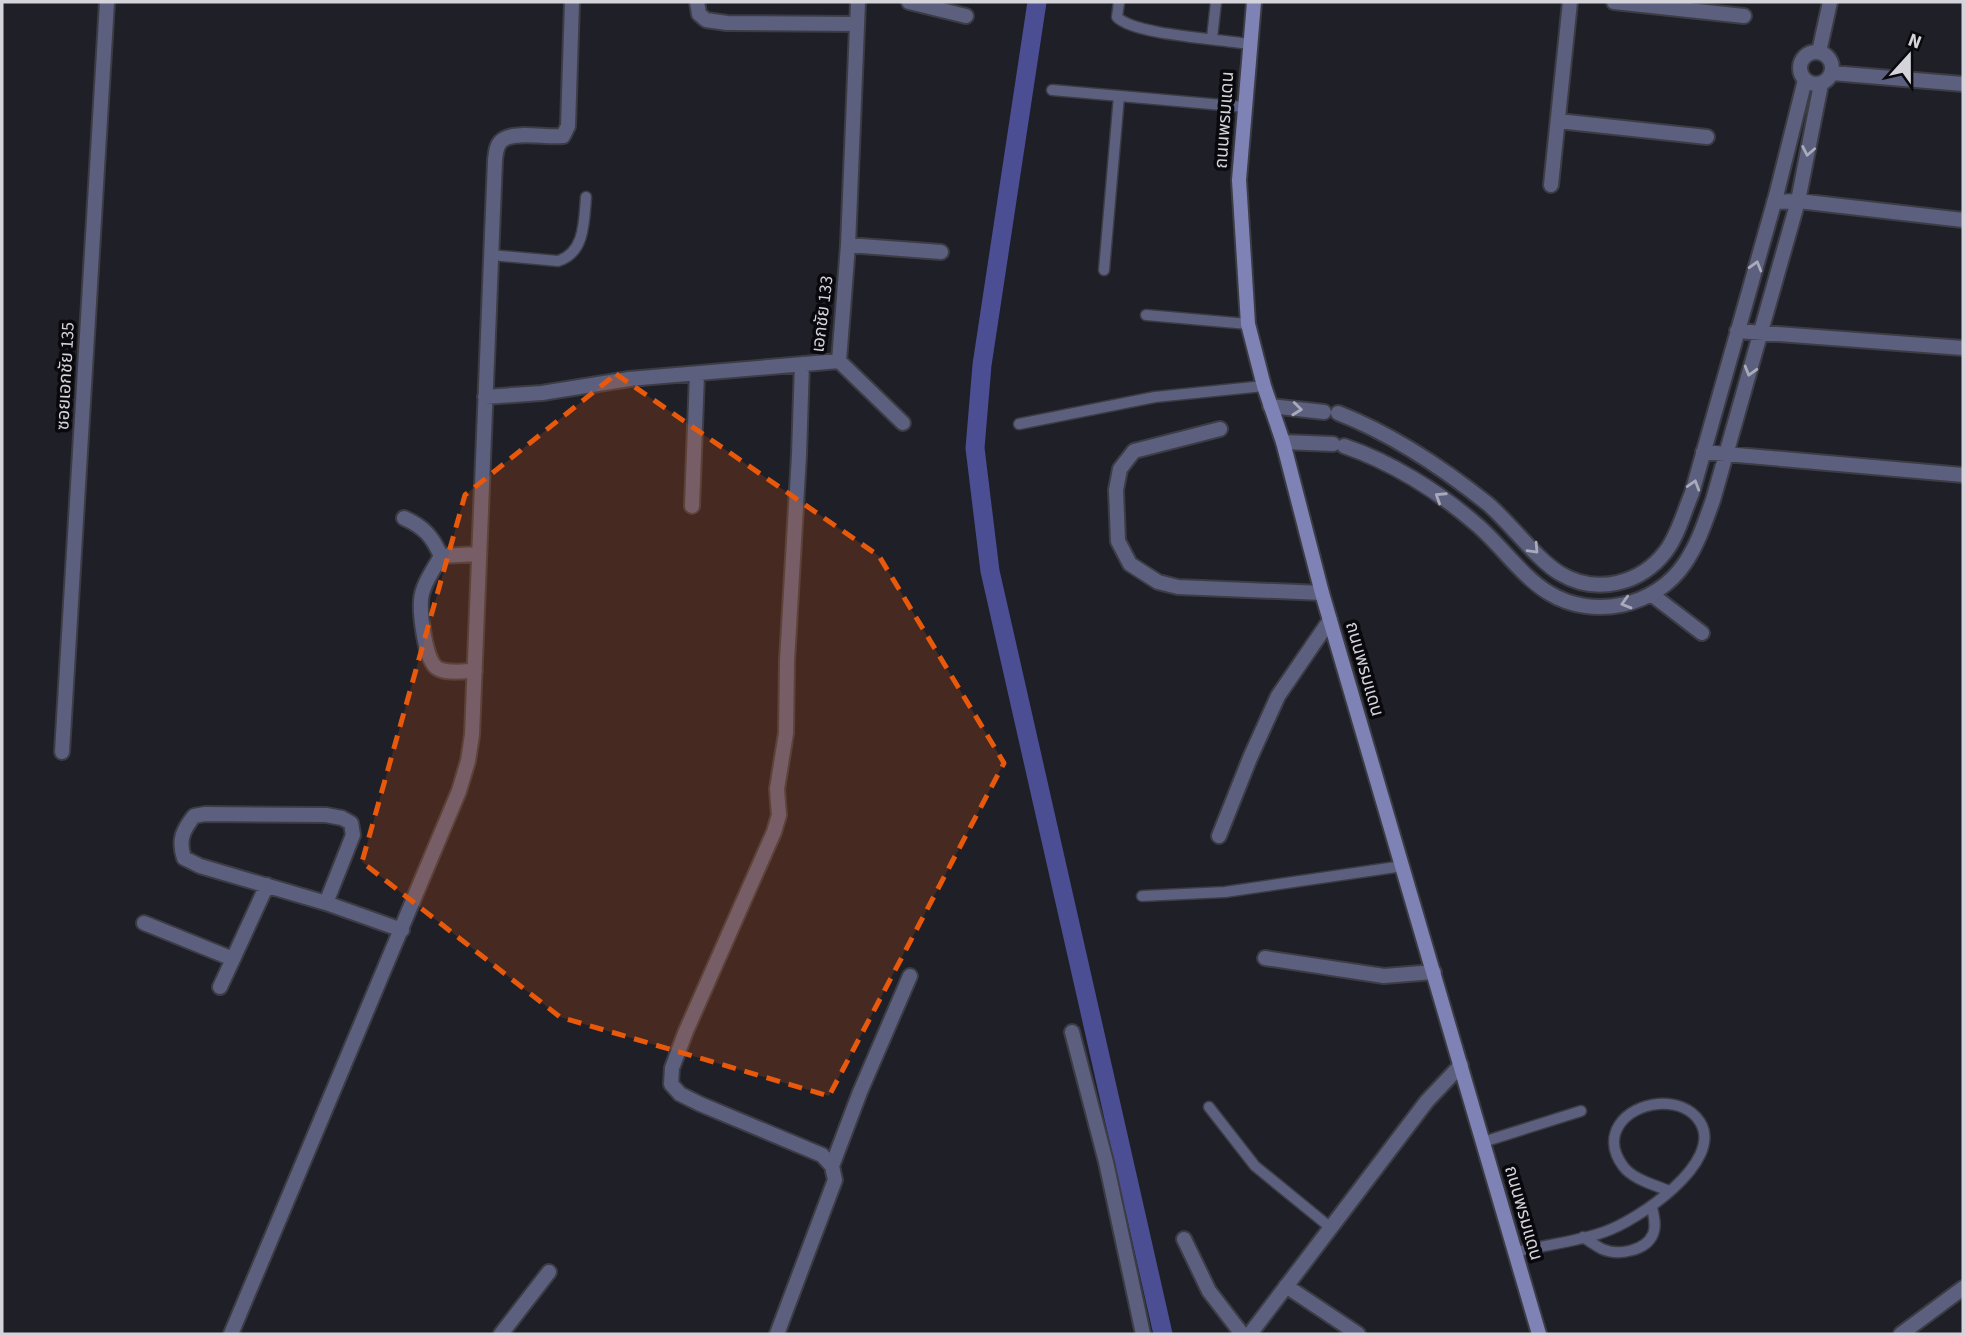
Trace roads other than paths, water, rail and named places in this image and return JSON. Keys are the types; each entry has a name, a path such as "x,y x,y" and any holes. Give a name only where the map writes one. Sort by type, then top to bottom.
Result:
{"main road":[{"name":"ถนนพรมแดน","path":"1254,2 1239,180 1248,324 1264,386 1283,442 1322,593 1539,1334"}],"street":[{"name":"ซอยเอกชัย 135","path":"62,752 107,2"},
{"path":"231,1334 459,791 465,771 472,735 497,145 503,139 517,135 563,136 568,126 572,2"},
{"path":"696,2 698,14 706,20 727,23 857,24"},
{"name":"เอกชัย 133","path":"485,397 542,393 629,379 839,362 848,245 858,2"},
{"path":"909,2 966,16"},
{"path":"1550,185 1570,2"},
{"path":"1614,2 1744,16"},
{"path":"1819,52 1830,2"},
{"path":"1819,52 1830,60 1832,73 1828,80 1815,85 1805,80 1800,71 1801,61 1808,54 1819,52"},
{"path":"1832,73 1963,84"},
{"path":"1270,406 1337,414 1380,431 1457,480 1503,517 1560,574 1578,582 1596,585 1617,584 1636,577 1665,552 1676,534 1688,503 1774,202 1805,80"},
{"path":"1283,442 1342,446 1361,451 1444,499 1489,536 1548,593 1571,603 1595,608 1622,606 1651,594 1683,566 1696,544 1713,500 1798,201 1821,84"},
{"path":"1558,121 1707,137"},
{"path":"1774,202 1798,201 1963,220"},
{"path":"848,245 941,252"},
{"path":"1737,331 1963,348"},
{"path":"839,362 903,424"},
{"path":"776,1334 835,1180 832,1166 822,1155 699,1104 680,1094 671,1084 672,1068 686,1031 774,832 779,815 777,789 786,733 787,661 802,364"},
{"path":"692,506 697,374"},
{"path":"1337,414 1342,446"},
{"path":"1220,429 1134,451 1120,469 1116,490 1118,541 1130,564 1158,582 1178,587 1322,593"},
{"path":"1703,452 1963,475"},
{"path":"1489,536 1503,517"},
{"path":"404,518 423,527 432,537 441,556"},
{"path":"441,556 479,554"},
{"path":"441,556 426,583 421,600 428,658 437,668 445,671 475,671"},
{"path":"1651,594 1702,633"},
{"path":"1219,836 1250,758 1279,696 1330,620"},
{"path":"326,903 353,835 351,823 342,818 326,815 194,816 184,829 180,845 184,858 200,866 326,903 401,930"},
{"path":"220,987 267,885"},
{"path":"145,923 233,959"},
{"path":"1265,958 1384,976 1434,972"},
{"path":"832,1166 860,1092 911,976"},
{"path":"1072,1032 1106,1162 1143,1334"},
{"path":"1250,1334 1426,1101 1461,1065"},
{"path":"1184,1239 1209,1292 1242,1334"},
{"path":"501,1334 549,1272"},
{"path":"1286,1286 1358,1334"},
{"path":"1901,1334 1963,1288"}],"lane":[{"path":"1119,2 1117,17 1123,24 1145,30 1250,44"},
{"path":"1212,38 1216,2"},
{"path":"1052,90 1245,107"},
{"path":"1104,270 1119,96"},
{"path":"491,255 558,261 569,258 577,249 581,236 586,197"},
{"path":"1146,315 1248,324"},
{"path":"1019,424 1155,397 1264,386"},
{"path":"1142,896 1225,892 1403,866"},
{"path":"1515,1252 1604,1232 1627,1222 1651,1206 1669,1191 1695,1167 1704,1147 1705,1130 1695,1115 1681,1106 1659,1104 1629,1114 1617,1127 1612,1138 1615,1152 1624,1168 1638,1178 1669,1191"},
{"path":"1209,1107 1255,1166 1331,1228"},
{"path":"1483,1142 1581,1111"},
{"path":"1583,1237 1604,1250 1617,1252 1645,1245 1653,1234 1655,1223 1651,1206"}],"waterway":[{"path":"1037,2 982,365 975,448 990,571 1163,1334"}]}
